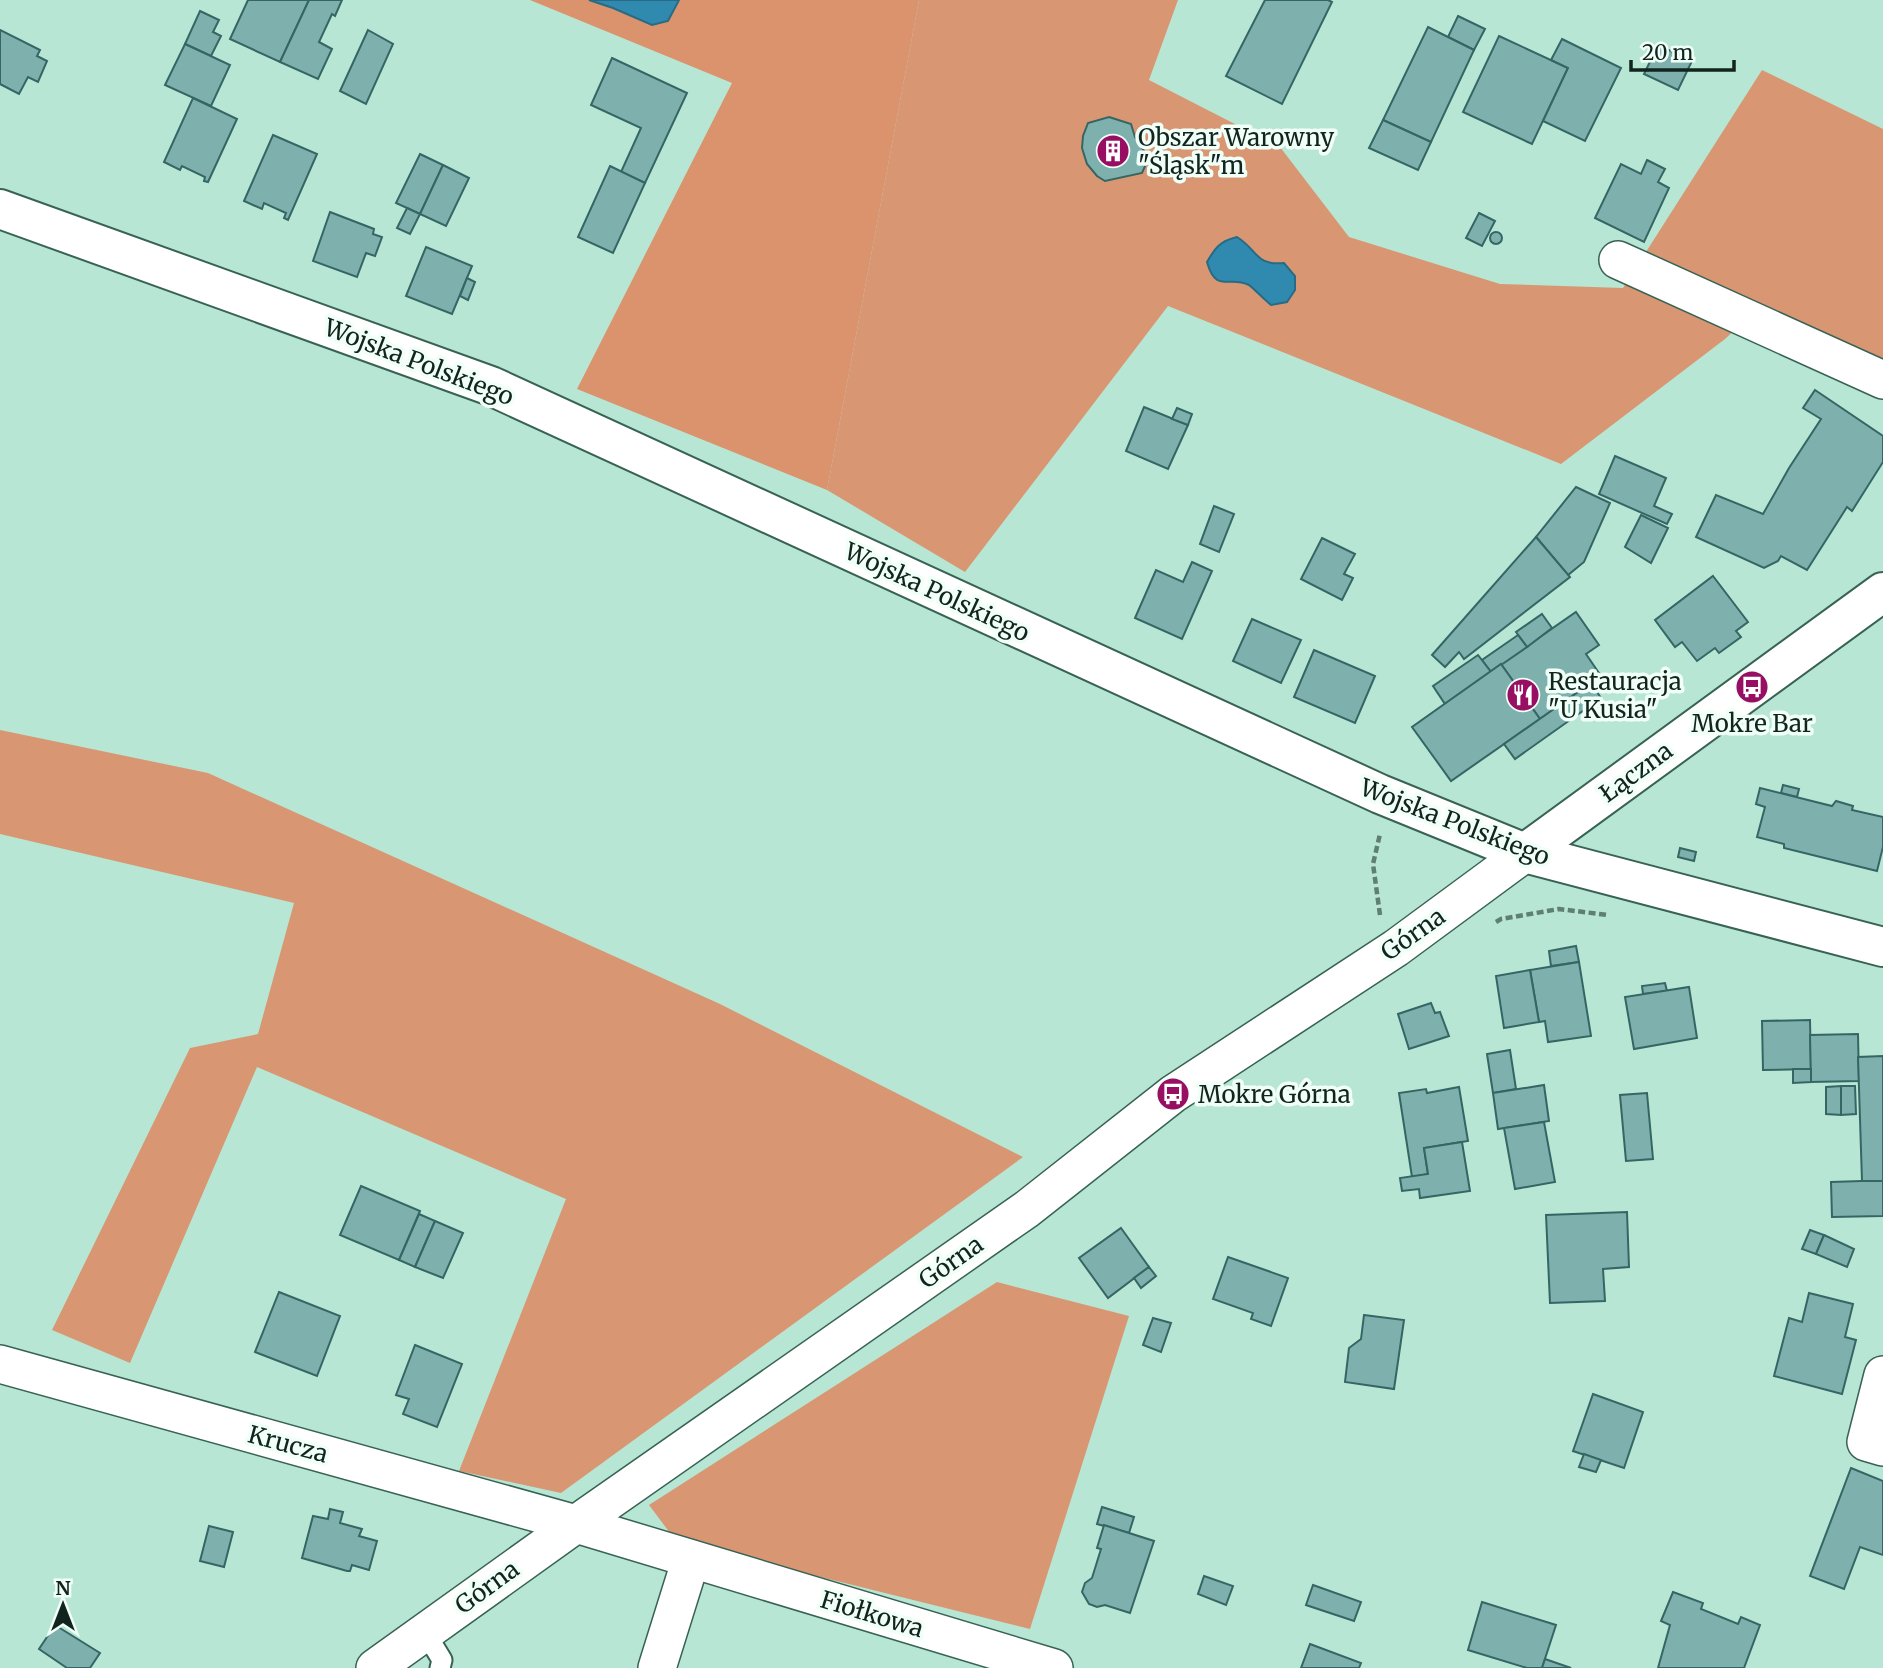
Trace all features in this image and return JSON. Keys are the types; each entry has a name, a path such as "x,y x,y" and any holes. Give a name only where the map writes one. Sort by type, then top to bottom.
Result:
{"street":[{"name":"Wojska Polskiego","path":"0,209 491,386 1380,794 1525,853 1883,947"},
{"path":"1619,260 1883,380"},
{"name":"Łączna","path":"1525,853 1883,592"},
{"name":"Górna","path":"375,1668 1027,1209 1172,1094 1396,948 1525,853"},
{"name":"Krucza","path":"0,1364 576,1524"},
{"path":"1883,1374 1866,1441 1883,1447"},
{"name":"Fiołkowa","path":"576,1524 1054,1668"},
{"path":"657,1668 691,1559"}],"lane":[{"path":"425,1632 442,1660 440,1668"}],"path":[{"path":"1381,926 1373,864 1382,827"},
{"path":"1490,926 1501,919 1559,909 1620,918"}],"shaded area":[{"path":"530,0 919,0 827,490 577,389 732,83"},
{"path":"919,0 1178,0 1149,80 1280,147 1349,237 1500,284 1623,288 1762,70 1883,129 1883,363 1760,306 1725,339 1561,464 1168,306 965,572 827,490"},
{"path":"0,730 208,773 720,1004 1023,1157 561,1493 459,1471 566,1199 257,1067 130,1363 52,1330 190,1048 258,1034 294,903 0,834"},
{"path":"997,1282 1129,1316 1030,1629 676,1541 649,1505"}],"water":[{"path":"589,0 679,0 668,21 652,25"},
{"path":"1237,237 1262,260 1284,263 1295,276 1295,290 1287,302 1271,305 1249,285 1219,281 1215,278 1207,262 1219,246"}],"building":[{"path":"248,0 309,0 280,62 230,39"},
{"path":"309,0 342,0 319,42 332,49 318,79 280,62"},
{"path":"1265,0 1332,2 1282,104 1226,76"},
{"path":"200,11 219,20 213,32 221,36 211,56 185,44"},
{"path":"1458,16 1485,29 1474,50 1448,37"},
{"path":"1428,27 1474,50 1431,142 1383,120"},
{"path":"0,30 40,50 37,56 47,61 38,82 28,77 19,94 0,84"},
{"path":"368,30 393,44 366,104 340,91"},
{"path":"1499,36 1568,68 1532,144 1463,112"},
{"path":"1562,39 1621,68 1585,141 1543,121 1568,68 1551,60"},
{"path":"185,44 230,65 211,106 165,85"},
{"path":"1658,45 1692,61 1678,90 1644,74"},
{"path":"612,58 687,93 645,183 621,172 641,128 591,105"},
{"path":"193,98 237,119 208,182 204,181 205,177 182,166 180,170 164,162"},
{"name":"Obszar Warowny \"Śląsk\"m","path":"1109,117 1131,124 1135,137 1146,154 1142,173 1105,181 1087,164 1082,148 1088,123"},
{"path":"1383,120 1431,142 1418,170 1369,148"},
{"path":"273,135 317,154 288,220 284,218 286,213 264,203 262,209 244,201"},
{"path":"420,154 443,165 420,214 396,203"},
{"path":"1647,160 1665,169 1658,182 1669,188 1644,242 1595,218 1621,164 1641,174"},
{"path":"443,165 469,178 446,226 420,214"},
{"path":"610,166 645,183 613,253 578,237"},
{"path":"407,208 420,214 410,234 397,228"},
{"path":"330,212 374,229 373,234 382,237 375,256 366,253 357,277 313,261"},
{"path":"1479,213 1495,221 1482,246 1466,238"},
{"path":"1496,232 1502,238 1496,244 1490,238"},
{"path":"426,247 472,266 452,314 406,296"},
{"path":"467,278 475,282 468,300 460,296"},
{"path":"1815,390 1883,436 1883,462 1852,511 1847,507 1807,570 1781,556 1778,561 1764,568 1696,537 1716,495 1763,514 1821,419 1803,408"},
{"path":"1144,407 1188,425 1168,469 1126,451"},
{"path":"1177,408 1192,414 1188,425 1172,419"},
{"path":"1615,456 1666,478 1654,506 1672,514 1667,524 1599,494"},
{"path":"1576,487 1610,503 1584,562 1568,575 1536,537"},
{"path":"1214,506 1234,514 1219,552 1200,544"},
{"path":"1641,515 1668,528 1651,563 1625,547"},
{"path":"1536,537 1570,577 1464,659 1459,652 1445,667 1432,655"},
{"path":"1322,538 1355,554 1344,574 1353,578 1342,600 1301,579"},
{"path":"1192,562 1212,571 1182,639 1135,618 1156,570 1183,582"},
{"path":"1713,576 1748,622 1736,631 1741,637 1719,653 1715,648 1697,661 1682,642 1675,647 1655,620"},
{"path":"1576,612 1599,645 1586,654 1601,676 1540,719 1501,664"},
{"path":"1542,614 1552,628 1527,647 1516,632"},
{"path":"1252,619 1301,640 1281,683 1233,661"},
{"path":"1518,635 1527,647 1491,672 1482,660"},
{"path":"1314,650 1375,676 1355,723 1294,697"},
{"path":"1478,655 1491,672 1445,704 1433,686"},
{"path":"1501,664 1540,719 1451,781 1412,727"},
{"path":"1591,683 1601,698 1515,759 1504,744"},
{"path":"1783,785 1799,789 1797,797 1781,793"},
{"path":"1760,788 1832,806 1836,801 1853,806 1852,810 1883,817 1883,847 1877,871 1784,848 1784,844 1757,837 1765,807 1756,804"},
{"path":"1680,848 1696,852 1694,861 1678,857"},
{"path":"1576,946 1579,962 1551,966 1549,951"},
{"path":"1579,962 1591,1036 1548,1042 1545,1021 1539,1022 1530,970"},
{"path":"1530,970 1539,1022 1504,1028 1496,976"},
{"path":"1665,983 1667,991 1643,994 1642,986"},
{"path":"1689,987 1697,1038 1634,1049 1625,997"},
{"path":"1431,1003 1435,1013 1440,1012 1449,1036 1409,1049 1398,1014"},
{"path":"1810,1020 1811,1069 1763,1070 1762,1021"},
{"path":"1858,1034 1859,1081 1811,1082 1810,1035"},
{"path":"1510,1050 1516,1089 1493,1093 1487,1054"},
{"path":"1883,1056 1883,1181 1862,1181 1858,1057"},
{"path":"1793,1069 1811,1069 1811,1082 1793,1083"},
{"path":"1544,1085 1549,1121 1498,1129 1493,1093"},
{"path":"1841,1086 1841,1115 1826,1114 1826,1087"},
{"path":"1841,1086 1855,1086 1856,1114 1841,1115"},
{"path":"1459,1087 1468,1141 1424,1148 1428,1174 1412,1177 1399,1093 1426,1089 1427,1093"},
{"path":"1647,1093 1653,1159 1626,1161 1620,1095"},
{"path":"1544,1122 1555,1182 1515,1189 1504,1128"},
{"path":"1462,1142 1470,1191 1420,1198 1419,1189 1402,1191 1400,1178 1428,1174 1424,1148"},
{"path":"1883,1181 1883,1216 1832,1217 1831,1182"},
{"path":"361,1186 420,1211 399,1260 340,1235"},
{"path":"1627,1212 1629,1267 1603,1269 1605,1301 1550,1303 1546,1215"},
{"path":"419,1214 435,1221 415,1267 399,1260"},
{"path":"435,1221 463,1233 443,1278 415,1267"},
{"path":"1121,1228 1149,1267 1108,1298 1079,1258"},
{"path":"1810,1230 1824,1235 1816,1254 1802,1249"},
{"path":"1824,1235 1854,1249 1847,1267 1816,1254"},
{"path":"1228,1257 1288,1278 1271,1326 1251,1319 1253,1313 1213,1299"},
{"path":"1149,1267 1156,1276 1141,1288 1134,1278"},
{"path":"279,1292 340,1316 317,1376 255,1352"},
{"path":"1809,1293 1853,1304 1845,1337 1856,1340 1842,1394 1774,1376 1789,1318 1802,1322"},
{"path":"1364,1315 1404,1320 1394,1389 1345,1382 1349,1348 1361,1339"},
{"path":"1153,1318 1171,1323 1161,1352 1143,1345"},
{"path":"415,1345 462,1364 437,1427 403,1414 409,1399 396,1395"},
{"path":"1593,1394 1643,1412 1624,1468 1573,1451"},
{"path":"1584,1454 1601,1460 1596,1472 1579,1467"},
{"path":"1851,1468 1883,1481 1883,1555 1860,1547 1844,1589 1810,1576"},
{"path":"1102,1507 1134,1517 1129,1533 1097,1524"},
{"path":"330,1509 343,1512 340,1523 362,1529 359,1536 377,1541 369,1570 352,1565 350,1571 347,1571 302,1558 313,1516 328,1519"},
{"path":"1104,1525 1154,1541 1130,1613 1105,1605 1097,1607 1089,1604 1082,1592 1085,1583 1092,1578 1101,1549 1097,1548"},
{"path":"209,1526 233,1532 224,1567 200,1561"},
{"path":"1204,1576 1233,1586 1226,1605 1198,1594"},
{"path":"1313,1585 1361,1602 1354,1621 1306,1605"},
{"path":"1673,1592 1703,1603 1701,1609 1738,1624 1741,1617 1760,1625 1744,1668 1658,1668 1670,1625 1661,1621"},
{"path":"1482,1602 1556,1625 1542,1668 1527,1668 1468,1650"},
{"path":"55,1625 100,1653 90,1668 67,1668 39,1649"},
{"path":"1310,1644 1361,1663 1359,1668 1301,1668"},
{"path":"1545,1659 1571,1668 1542,1668"}],"place":[{"name":"Obszar Warowny \"Śląsk\"m","path":"1113,151"},
{"name":"Mokre Bar","path":"1752,687"},
{"name":"Restauracja \"U Kusia\"","path":"1523,695"},
{"name":"Mokre Górna","path":"1173,1094"}]}
